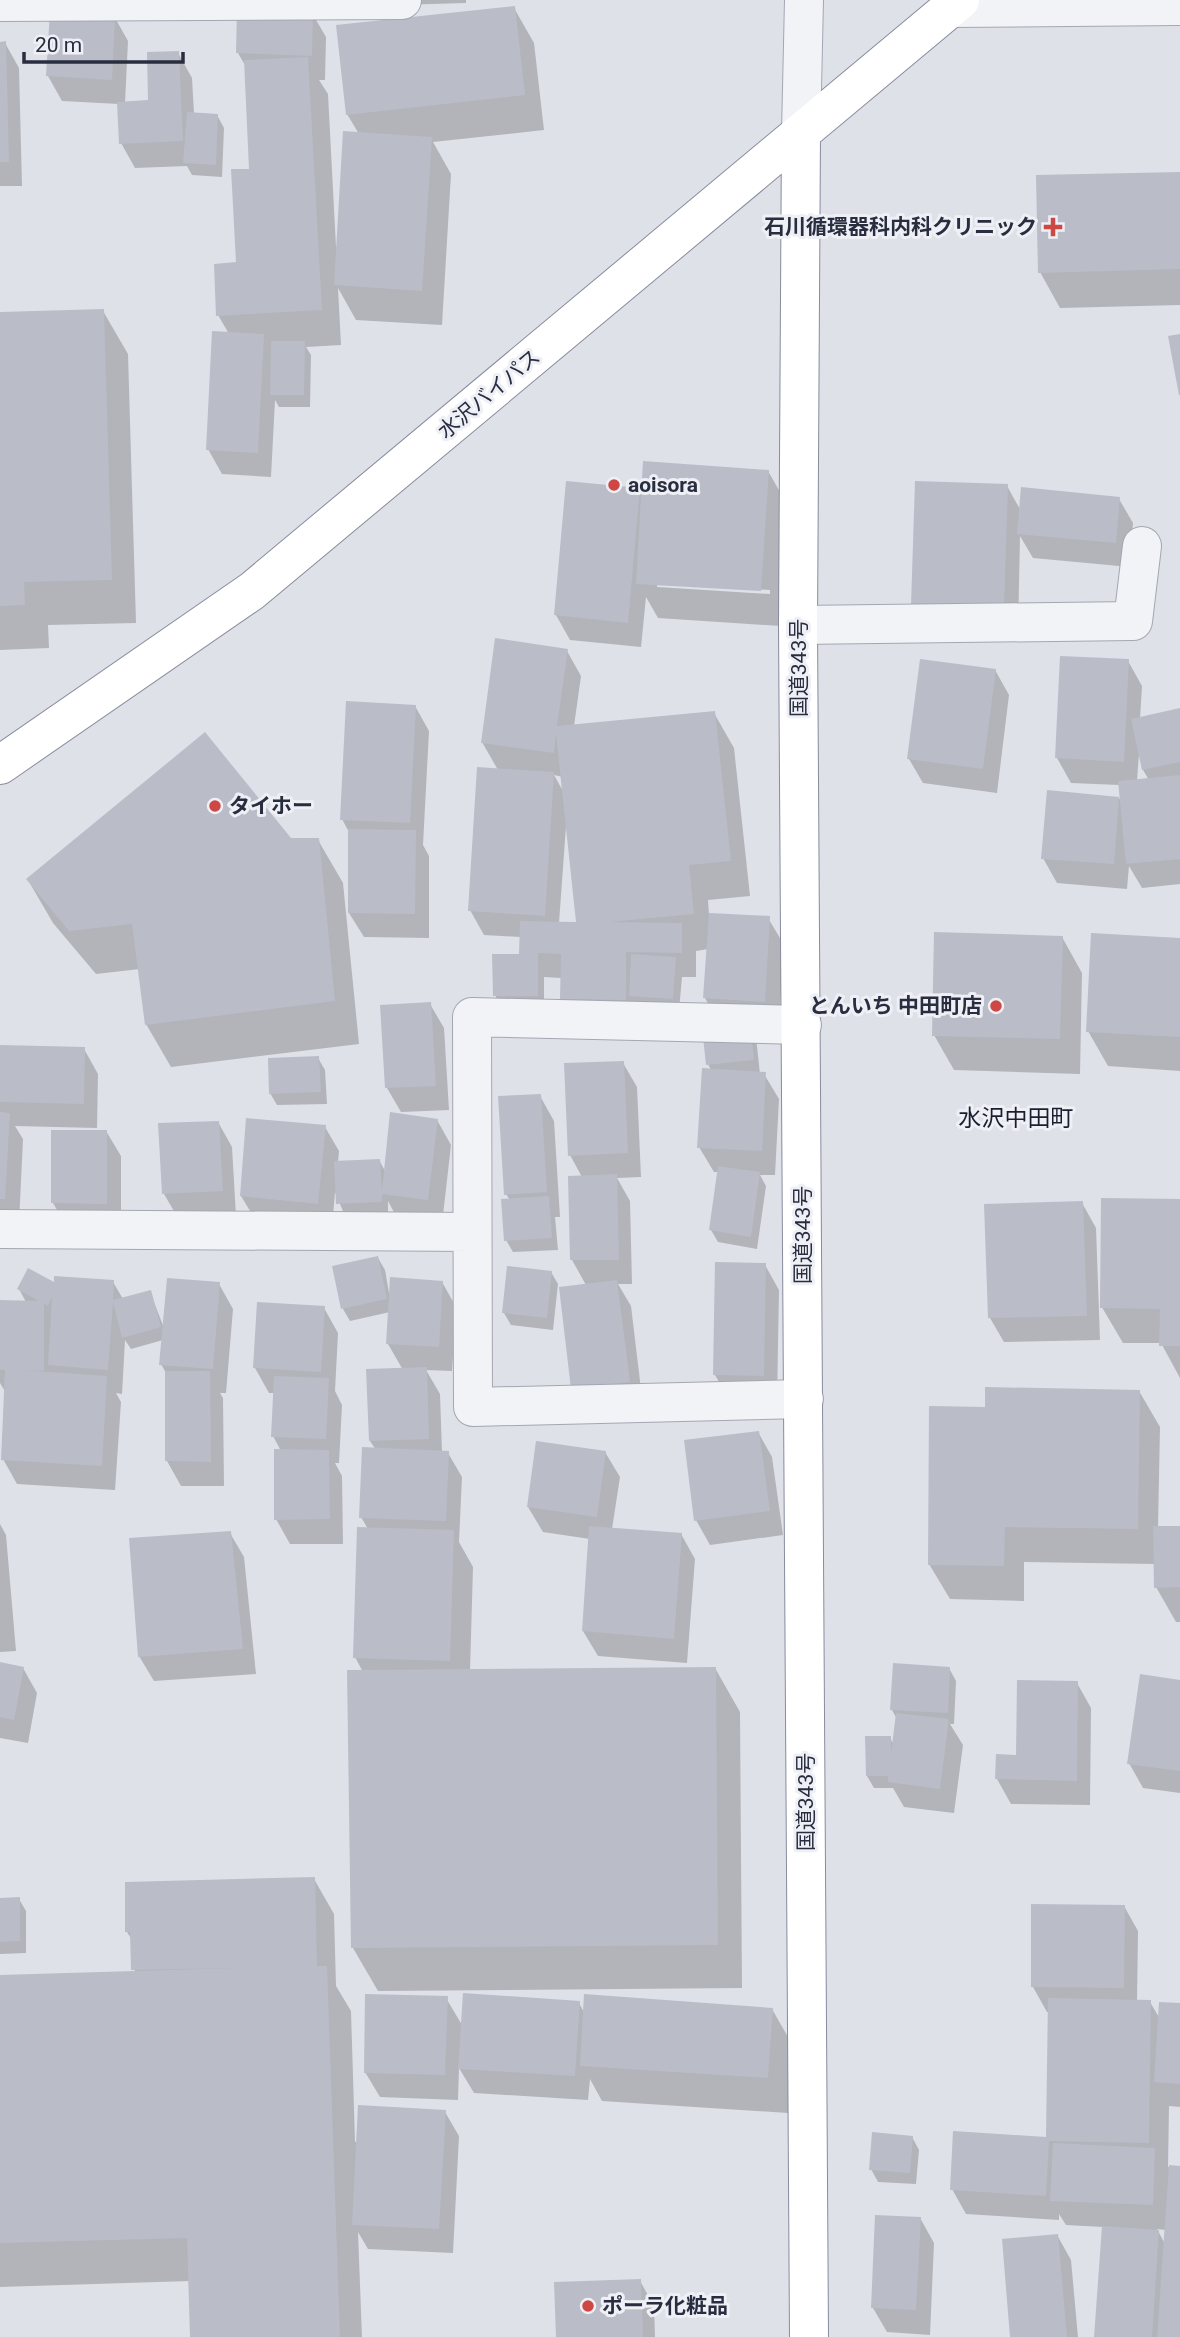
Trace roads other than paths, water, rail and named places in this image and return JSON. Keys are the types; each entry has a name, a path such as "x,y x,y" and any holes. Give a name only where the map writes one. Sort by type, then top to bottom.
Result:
{"highway":[{"name":"水沢バイパス","path":"0,765 252,591 955,4"},
{"name":"国道343号","path":"801,133 799,625 809,2337"}],"street":[{"path":"0,2 402,0"},
{"path":"801,133 804,0"},
{"path":"955,4 1180,6"},
{"path":"799,625 1133,621 1142,546"},
{"path":"802,1025 472,1017 471,1232 473,1407 804,1399"},
{"path":"0,1229 471,1232"}],"place":[{"name":"石川循環器科内科クリニック","path":"1053,227"},
{"name":"aoisora","path":"614,485"},
{"name":"タイホー","path":"215,806"},
{"name":"とんいち 中田町店","path":"996,1006"},
{"name":"ポーラ化粧品","path":"588,2306"}],"district":[{"name":"水沢中田町","path":"1016,1118"}]}
